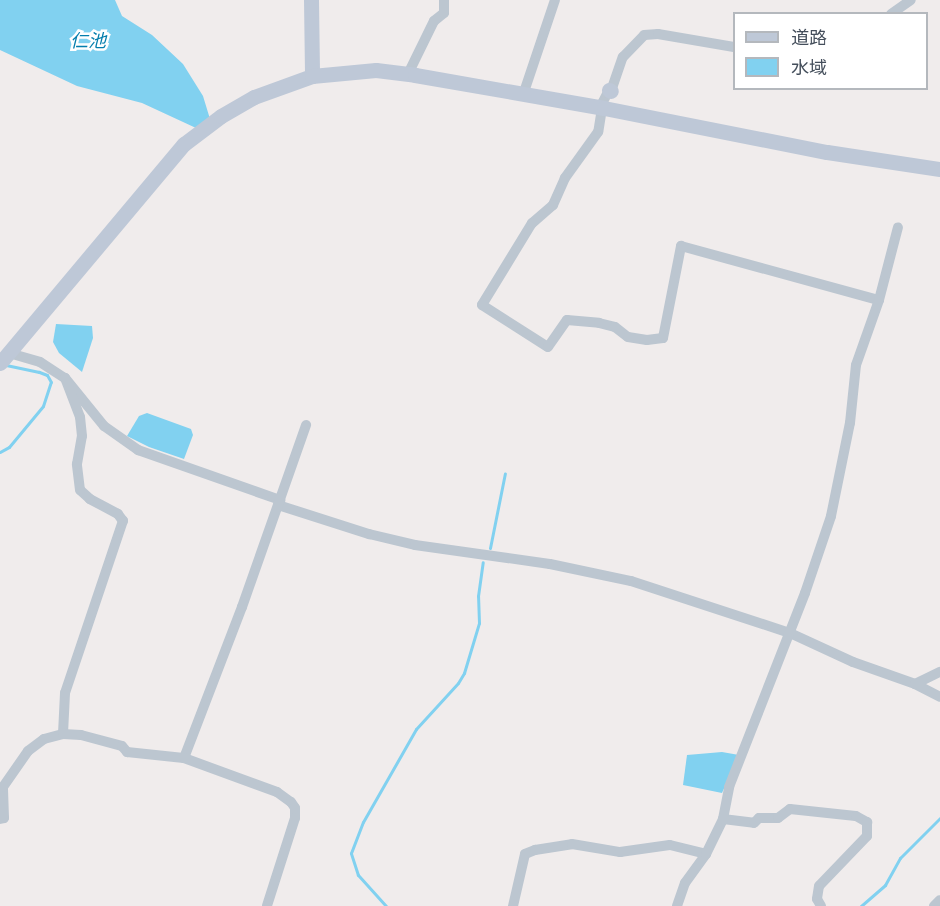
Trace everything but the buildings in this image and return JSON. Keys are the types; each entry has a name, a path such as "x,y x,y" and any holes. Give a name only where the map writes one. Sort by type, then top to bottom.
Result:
{"street":[{"path":"311,0 312,76"},
{"path":"408,74 422,51 434,21 444,13 444,0"},
{"path":"523,95 555,0"},
{"path":"894,12 911,0"},
{"path":"733,47 658,34 644,35 623,57 603,102 604,108 598,132 565,178 559,195 532,223 482,305 548,346 567,320 615,327 628,337 647,340 663,338 681,246 879,300"},
{"path":"4,358 184,144 221,116 254,97 312,76 376,70 408,74 604,108 827,152 940,169"},
{"path":"677,906 685,883 706,854 723,819 729,787 790,633 831,516 850,423 856,365 879,300 898,227"},
{"path":"4,358 40,362 65,378 104,426 138,450 279,503 369,534 415,545 550,564 631,581 790,633 853,662 915,684 940,697"},
{"path":"63,734 65,693 123,521 118,514 90,499 80,490 77,464 82,436 80,417 65,378"},
{"path":"184,758 306,425"},
{"path":"915,684 940,672"},
{"path":"0,819 4,818 3,787 28,751 44,739 63,734 81,735 122,746 127,752 184,758 277,792 291,802 295,808 295,818 267,906"},
{"path":"723,819 754,823 759,818 778,818 790,809 856,816 867,822 867,836 819,886 817,899 821,906"},
{"path":"513,906 525,854 535,850 572,844 620,852 670,845 706,854"},
{"path":"934,906 940,900"}],"water":[{"name":"仁池","path":"0,0 115,0 122,16 152,35 183,64 203,96 210,119 196,128 142,103 77,86 0,50"},
{"path":"56,324 92,326 93,338 82,372 59,353 53,342"},
{"path":"147,413 191,429 193,435 184,459 149,447 127,436 139,416"},
{"path":"722,752 739,755 722,793 683,785 687,755"}],"waterway":[{"path":"0,452 9,447 43,406 51,382 47,375 39,372 5,365"},
{"path":"490,548 505,473"},
{"path":"386,906 358,875 351,853 363,822 416,729 458,683 464,673 479,623 478,596 483,562"},
{"path":"861,906 885,885 900,858 940,818"}]}
